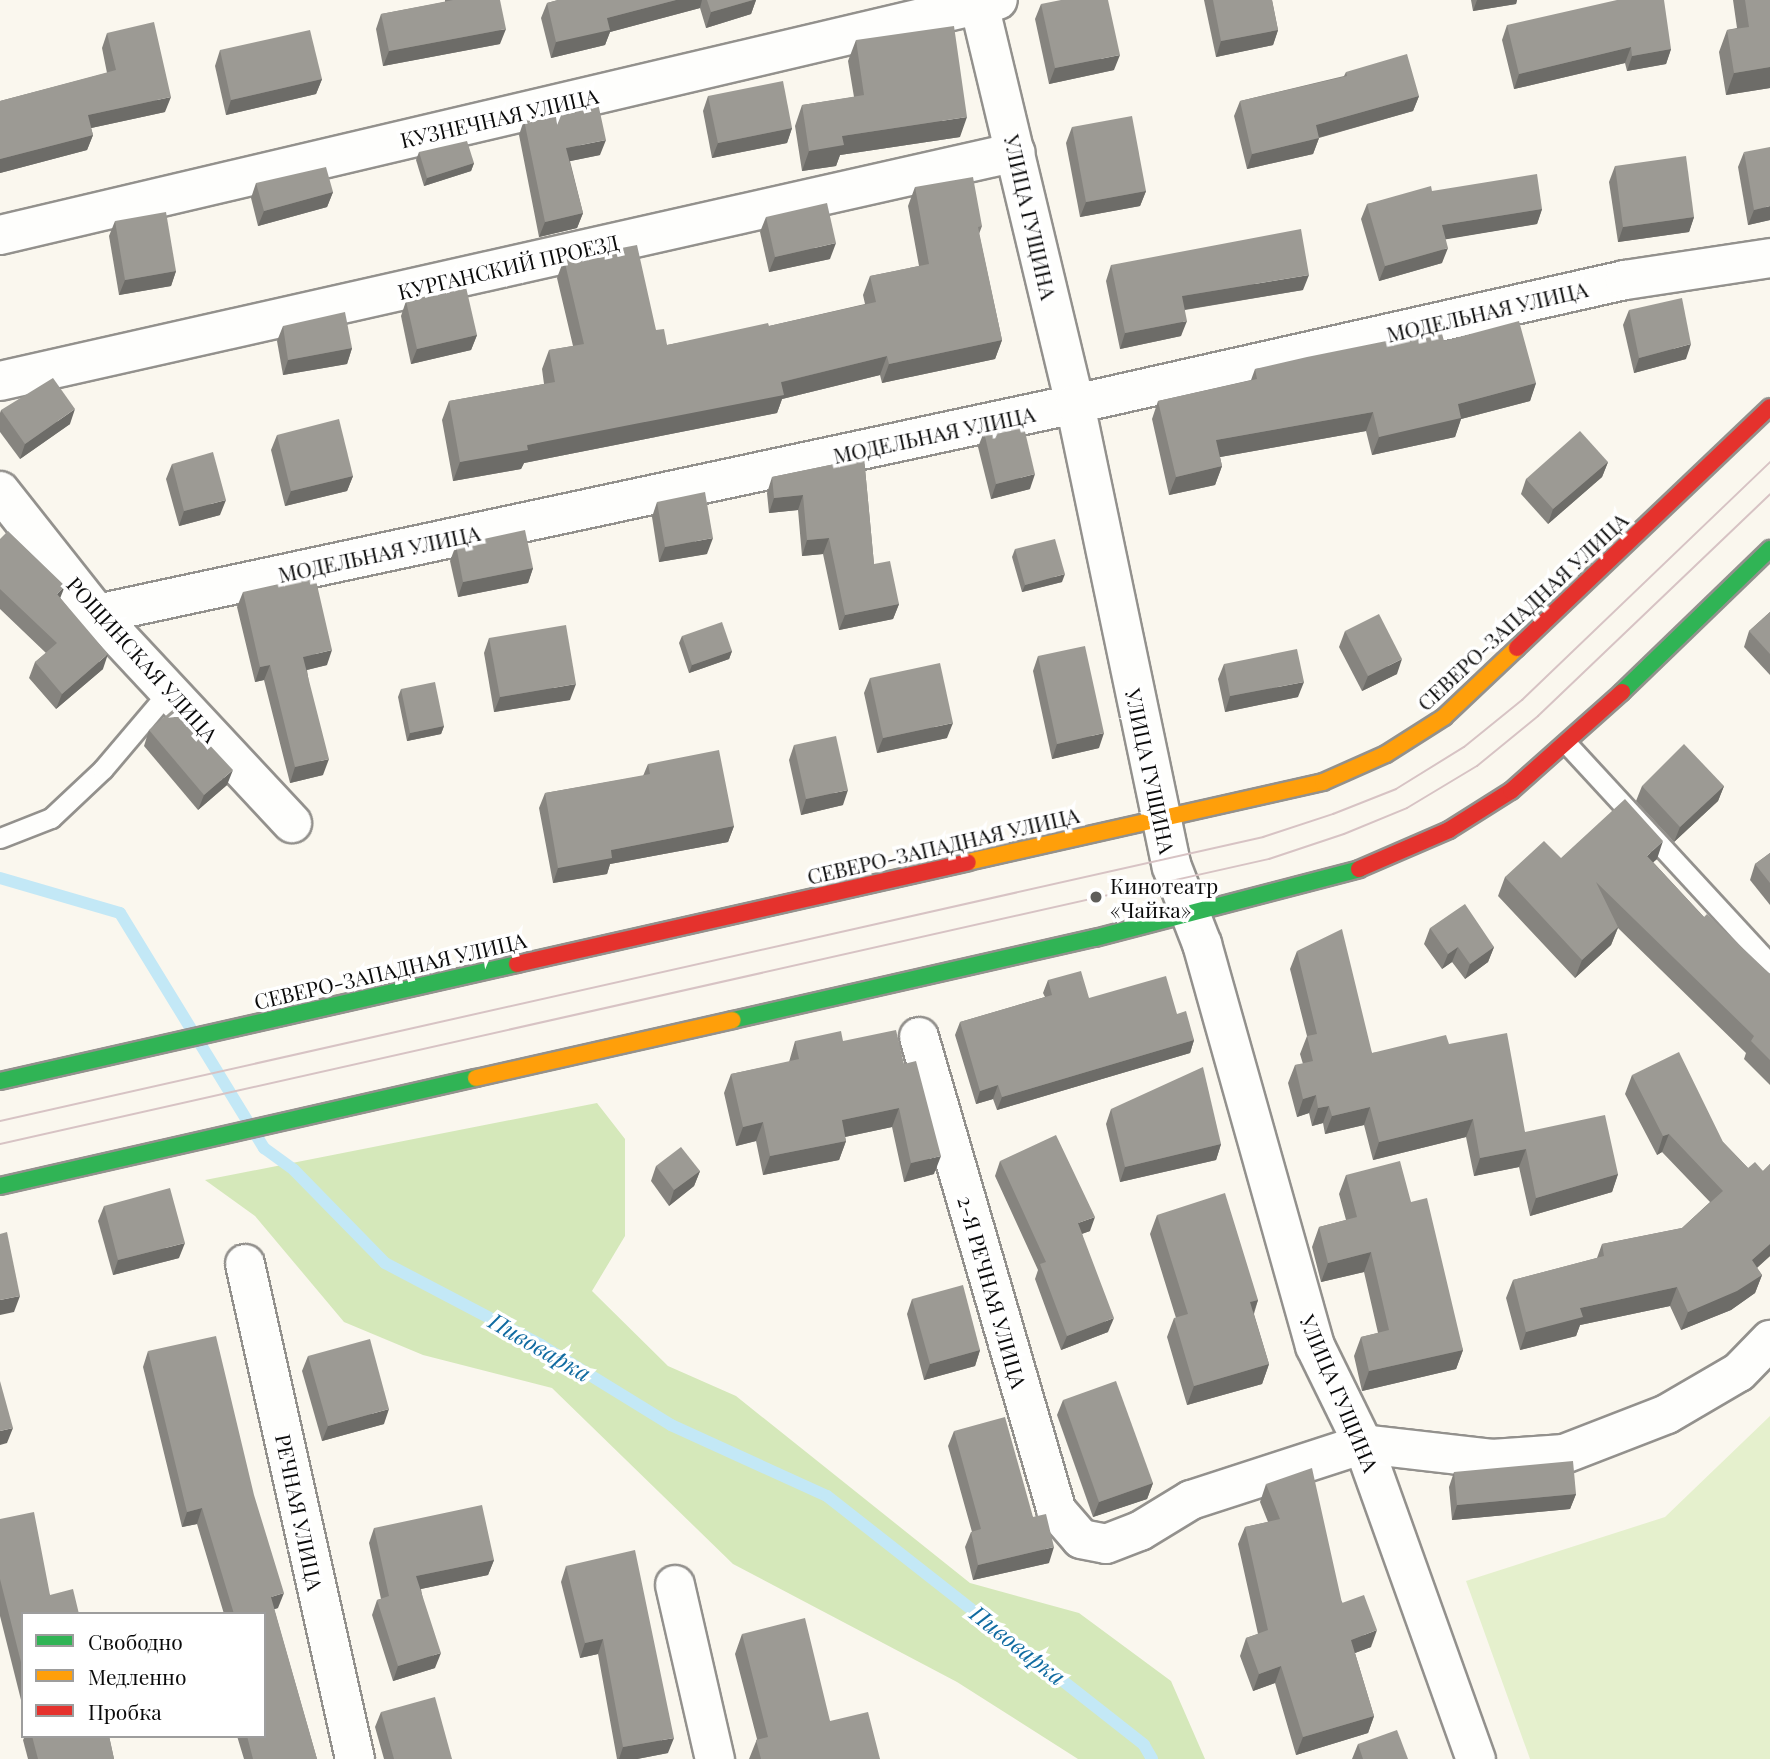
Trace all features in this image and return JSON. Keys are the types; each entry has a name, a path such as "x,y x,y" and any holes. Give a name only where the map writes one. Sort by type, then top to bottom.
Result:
{"main road":[{"name":"СЕВЕРО-ЗАПАДНАЯ УЛИЦА","path":"0,1081 1323,782 1386,754 1444,717 1770,407"},
{"path":"0,1186 1190,913 1374,865 1449,830 1511,791 1567,744 1770,549"}],"street":[{"name":"УЛИЦА ГУЩИНА","path":"985,1 1016,152 1075,404 1160,818 1315,1346 1363,1444 1476,1759"},
{"name":"КУЗНЕЧНАЯ УЛИЦА","path":"0,235 985,1"},
{"name":"КУРГАНСКИЙ ПРОЕЗД","path":"0,381 1016,152"},
{"name":"МОДЕЛЬНАЯ УЛИЦА","path":"97,614 1075,404 1625,280 1770,258"},
{"name":"РОЩИНСКАЯ УЛИЦА","path":"0,491 97,614 292,822"},
{"name":"2-Я РЕЧНАЯ УЛИЦА","path":"919,1037 1056,1510 1081,1539 1106,1544 1140,1531 1191,1500 1363,1444"},
{"name":"РЕЧНАЯ УЛИЦА","path":"245,1264 355,1759"},
{"path":"1363,1444 1492,1459 1564,1454 1667,1414 1739,1372 1770,1340"},
{"path":"675,1585 715,1759"}],"lane":[{"path":"0,838 51,818 103,768 170,690"},
{"path":"1567,744 1770,964"}],"green space":[{"path":"597,1103 625,1139 625,1236 592,1291 668,1366 736,1396 970,1583 1079,1613 1171,1681 1205,1759 1078,1759 957,1682 733,1564 552,1388 423,1355 344,1322 255,1216 205,1180"},
{"path":"1770,1416 1770,1759 1530,1759 1466,1581 1665,1517"}],"building":[{"path":"453,0 500,0 506,29 389,51 381,14"},
{"path":"558,0 676,0 607,18 610,30 556,42 547,3"},
{"path":"707,0 753,0 711,12"},
{"path":"1061,0 1108,0 1120,55 1055,68 1041,4"},
{"path":"1213,0 1272,0 1278,30 1221,41"},
{"path":"1617,0 1664,0 1671,49 1632,56 1631,47 1519,74 1507,25"},
{"path":"1745,0 1770,0 1770,67 1734,73 1727,30 1749,27"},
{"path":"154,22 171,97 88,115 93,135 0,159 0,101 116,70 107,33"},
{"path":"954,26 967,117 842,136 844,145 809,151 802,105 864,95 856,40"},
{"path":"310,30 322,79 231,100 220,50"},
{"path":"1407,54 1419,96 1316,125 1319,138 1252,154 1240,101 1347,76 1346,72"},
{"path":"783,81 792,128 718,143 708,96"},
{"path":"598,103 606,140 566,148 583,213 545,222 524,120"},
{"path":"1132,116 1146,191 1086,202 1072,127"},
{"path":"467,141 474,163 427,178 419,152"},
{"path":"1770,147 1770,206 1754,210 1744,152"},
{"path":"1686,156 1694,217 1623,227 1615,166"},
{"path":"326,167 333,192 264,211 256,183"},
{"path":"1537,174 1542,209 1442,225 1448,248 1385,266 1367,204 1431,186 1432,191"},
{"path":"973,177 982,226 978,227 1002,340 889,364 887,356 781,382 784,395 527,445 528,450 460,462 449,401 555,382 549,350 584,344 564,259 637,245 656,330 664,329 667,345 768,323 769,326 876,302 870,276 929,264 915,187"},
{"path":"827,203 836,243 775,257 766,217"},
{"path":"166,212 176,271 125,280 115,221"},
{"path":"1301,229 1309,275 1182,296 1187,321 1125,333 1111,265"},
{"path":"466,287 477,335 417,349 406,301"},
{"path":"1682,298 1691,344 1639,358 1629,310"},
{"path":"345,312 352,348 288,360 283,326"},
{"path":"1519,321 1536,383 1458,404 1461,418 1379,437 1373,412 1216,440 1222,466 1176,477 1158,401 1257,379 1255,369 1307,357 1441,330 1444,341"},
{"path":"53,378 75,409 25,444 1,410"},
{"path":"339,419 353,476 291,491 277,435"},
{"path":"1023,423 1035,474 996,484 984,432"},
{"path":"1580,431 1608,462 1553,509 1526,479"},
{"path":"213,452 226,500 184,511 172,464"},
{"path":"864,458 874,564 890,561 899,604 845,615 829,538 807,540 803,495 774,498 772,477"},
{"path":"705,492 713,538 665,547 657,502"},
{"path":"525,530 533,568 463,582 456,545"},
{"path":"8,531 65,586 57,594 108,654 62,694 35,662 57,643 0,589 0,539"},
{"path":"1055,539 1065,574 1025,585 1015,549"},
{"path":"315,576 332,650 303,657 329,759 295,767 270,665 260,667 243,592"},
{"path":"1770,612 1770,654 1749,631"},
{"path":"1379,614 1402,659 1368,676 1345,631"},
{"path":"722,622 732,651 692,665 682,636"},
{"path":"566,625 576,684 500,697 489,638"},
{"path":"1085,646 1104,733 1057,744 1038,656"},
{"path":"1297,649 1304,682 1230,696 1224,664"},
{"path":"940,663 953,723 883,738 870,678"},
{"path":"435,682 444,726 410,733 401,689"},
{"path":"175,708 233,770 204,795 149,730"},
{"path":"836,736 848,790 806,799 794,745"},
{"path":"1684,744 1724,786 1680,827 1642,786"},
{"path":"719,750 734,826 611,850 612,858 558,868 545,793 650,774 648,764"},
{"path":"1625,799 1663,841 1647,856 1704,917 1707,914 1770,974 1770,1060 1751,1041 1754,1036 1596,882 1618,927 1582,960 1505,877 1544,841 1561,858"},
{"path":"1770,853 1770,883 1755,864"},
{"path":"1465,904 1494,947 1470,964 1458,947 1448,954 1430,928"},
{"path":"1342,929 1372,1053 1446,1035 1449,1044 1507,1033 1525,1132 1605,1115 1618,1174 1536,1198 1526,1149 1480,1158 1473,1119 1379,1142 1370,1107 1332,1116 1329,1106 1318,1108 1316,1095 1303,1099 1295,1065 1313,1061 1307,1036 1317,1034 1297,951"},
{"path":"1081,971 1089,998 1166,976 1177,1014 1186,1011 1194,1040 1002,1097 998,1085 980,1091 960,1022 1052,995 1048,980"},
{"path":"896,1030 904,1064 916,1061 941,1156 911,1163 899,1108 842,1120 846,1141 770,1156 763,1122 743,1127 731,1074 799,1059 795,1041 841,1031 843,1041"},
{"path":"1679,1052 1723,1142 1748,1168 1755,1162 1763,1171 1770,1164 1770,1244 1752,1260 1762,1275 1737,1291 1688,1312 1677,1287 1580,1308 1583,1317 1526,1332 1513,1280 1604,1256 1602,1244 1682,1228 1723,1191 1669,1134 1663,1136 1632,1075"},
{"path":"1203,1067 1221,1144 1125,1167 1111,1109"},
{"path":"1056,1135 1095,1217 1078,1223 1114,1318 1067,1336 1040,1264 1046,1262 1000,1161"},
{"path":"681,1147 700,1171 674,1190 656,1166"},
{"path":"1400,1161 1411,1202 1427,1198 1463,1350 1369,1371 1361,1337 1389,1330 1371,1252 1328,1263 1319,1227 1357,1217 1346,1175"},
{"path":"170,1188 185,1243 118,1260 104,1206"},
{"path":"1225,1193 1258,1300 1250,1302 1269,1364 1194,1386 1174,1318 1188,1314 1157,1215"},
{"path":"7,1232 20,1296 0,1300 0,1234"},
{"path":"963,1285 980,1350 930,1364 912,1299"},
{"path":"216,1336 254,1495 284,1593 271,1597 317,1759 253,1759 248,1738 266,1738 266,1612 233,1612 202,1508 187,1512 148,1351"},
{"path":"370,1339 389,1409 328,1426 308,1356"},
{"path":"0,1381 13,1428 0,1431"},
{"path":"1116,1381 1153,1483 1099,1502 1063,1400"},
{"path":"1005,1417 1033,1517 1046,1514 1054,1547 978,1565 971,1532 981,1529 954,1431"},
{"path":"1573,1461 1576,1494 1457,1505 1454,1472"},
{"path":"1312,1468 1342,1603 1364,1595 1377,1630 1351,1640 1374,1716 1303,1737 1281,1666 1259,1674 1246,1638 1268,1630 1245,1527 1280,1519 1266,1484"},
{"path":"482,1505 494,1560 416,1576 441,1653 398,1666 377,1600 389,1596 374,1528"},
{"path":"34,1512 50,1595 73,1589 79,1612 21,1612 21,1662 0,1579 0,1519"},
{"path":"635,1550 674,1738 623,1747 603,1639 585,1643 566,1566"},
{"path":"805,1618 830,1721 868,1712 880,1759 761,1759 756,1740 768,1737 742,1634"},
{"path":"435,1697 452,1759 394,1759 381,1712"},
{"path":"1397,1730 1408,1759 1363,1759 1358,1744"},
{"path":"33,1738 109,1738 114,1759 38,1759"}],"waterway":[{"name":"Пивоварка","path":"0,878 120,913 264,1148 294,1170 385,1263 541,1345 671,1425 827,1496 1144,1745 1152,1759"}],"tram line":[{"path":"0,1121 1263,837 1333,814 1396,789 1464,747 1522,700 1770,462"},
{"path":"0,1144 1269,859 1344,834 1407,808 1477,766 1538,716 1770,494"}],"traffic: fast":[{"path":"1622,692 1770,549"},
{"path":"733,1020 1095,938 1359,869"},
{"path":"0,1081 517,964"},
{"path":"0,1186 476,1078"}],"traffic: slow":[{"path":"968,862 1323,782 1386,754 1444,717 1517,648"},
{"path":"476,1078 733,1020"}],"traffic: jam":[{"path":"1517,648 1770,407"},
{"path":"1359,869 1449,830 1511,791 1622,692"},
{"path":"517,964 968,862"}],"place":[{"name":"Кинотеатр «Чайка»","path":"1096,897"}]}
